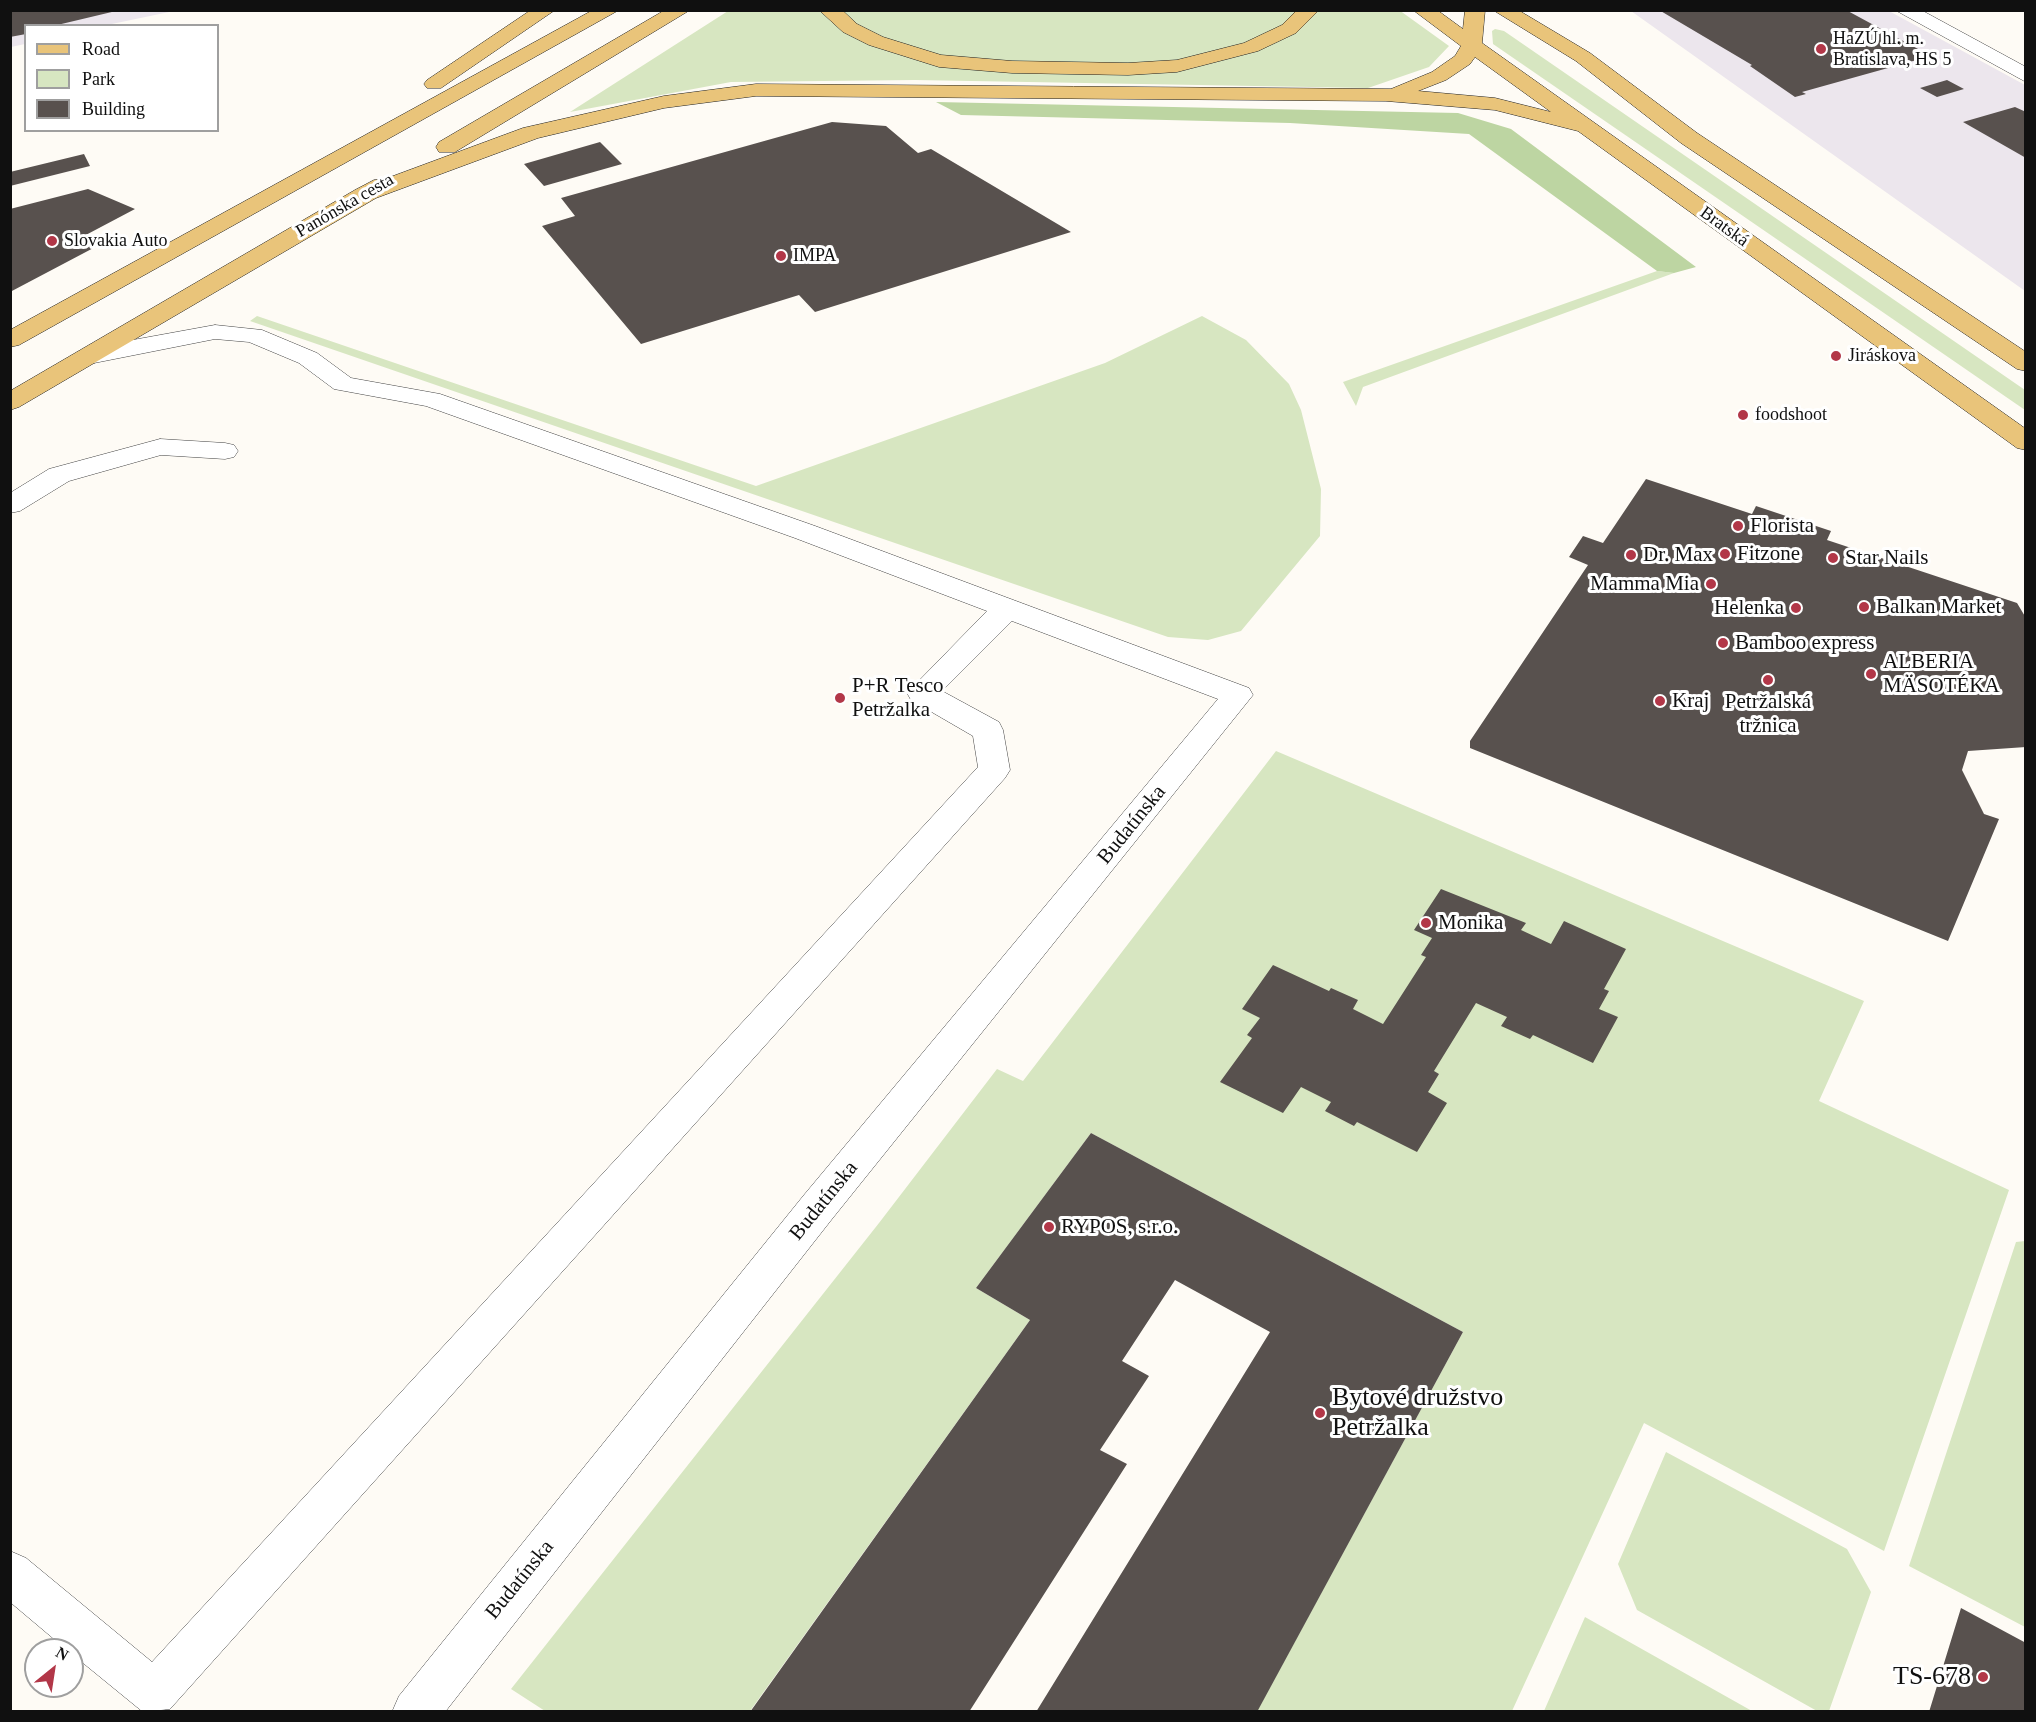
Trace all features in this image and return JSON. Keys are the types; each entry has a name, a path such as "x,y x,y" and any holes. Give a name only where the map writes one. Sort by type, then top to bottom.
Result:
{"main road":[{"path":"260,201 545,10"},
{"path":"10,340 609,10"},
{"name":"Panónska cesta","path":"10,402 680,10"},
{"path":"830,10 850,28 876,41 939,61 1011,67 1128,69 1178,66 1244,50 1289,29 1309,10"},
{"name":"Bratská","path":"1423,10 2025,442"},
{"path":"1386,95 1428,82 1450,70 1462,60 1472,44 1475,10"},
{"path":"1503,10 1583,57"},
{"path":"1527,10 1583,57 1689,138 2025,364"},
{"path":"363,195 531,133 630,108 735,92 852,90 1386,95 1495,104 1587,128"}],"street":[{"path":"1905,10 2025,76"},
{"path":"10,1573 149,1702 994,770 988,730 922,693 1007,609 806,532 431,399 343,384 308,358 269,340 239,332 201,334 89,356"},
{"path":"10,505 59,475 160,447 225,451"},
{"name":"Budatínska","path":"415,1712 818,1207 1238,695 1007,609"}],"shaded area":[{"path":"10,11 174,11 112,24 24,24 24,44 11,47"},
{"path":"1631,11 1889,11 2025,85 2025,291"}],"green space":[{"path":"1399,10 1449,46 1429,67 1368,88 915,80 731,82 570,112 728,11"},
{"path":"1495,29 1504,31 2025,390 2025,410 1493,44 1492,31"},
{"path":"936,102 1458,113 1511,129 1696,267 1674,273 1657,271 1469,134 1290,123 961,115"},
{"path":"1657,271 1674,273 1363,387 1356,406 1343,382"},
{"path":"257,316 756,486 1105,363 1202,316 1246,340 1289,384 1301,410 1321,489 1320,536 1241,631 1208,640 1168,637 250,321"},
{"path":"1276,751 1864,1001 1819,1101 2009,1190 1884,1551 1644,1423 1512,1711 1257,1711 1463,1332 1091,1133 976,1288 1030,1320 750,1711 545,1711 511,1689 879,1223 997,1069 1023,1081"},
{"path":"2026,1241 2025,1627 1909,1566 2016,1242"},
{"path":"1666,1452 1847,1549 1871,1592 1829,1711 1817,1711 1637,1610 1618,1564"},
{"path":"1585,1617 1752,1711 1544,1711"}],"building":[{"path":"10,10 116,10 61,24 24,24 24,34 10,37"},
{"name":"HaZÚ hl. m. Bratislava, HS 5","path":"1659,10 1846,10 1931,56 1802,92 1806,94 1795,97 1750,66 1752,65"},
{"path":"1947,80 1964,89 1937,97 1920,88"},
{"path":"2015,107 2026,112 2026,158 1963,122"},
{"name":"IMPA","path":"832,122 886,126 918,153 931,149 1071,232 815,312 799,295 641,344 542,226 575,216 561,198"},
{"path":"600,142 622,164 544,186 524,164"},
{"path":"84,154 90,166 10,186 10,172"},
{"name":"Slovakia Auto","path":"88,189 135,209 82,237 101,244 10,292 10,209"},
{"name":"Petržalská tržnica","path":"1646,479 1752,514 1756,506 1831,531 1827,540 2017,603 2026,618 2026,747 1968,751 1962,770 1984,814 1999,819 1948,941 1470,748 1470,741 1588,565 1569,557 1583,536 1603,543"},
{"path":"1441,889 1526,923 1521,930 1551,944 1564,921 1626,949 1604,989 1609,991 1599,1009 1618,1017 1593,1063 1533,1035 1530,1039 1501,1026 1507,1017 1476,1003 1434,1071 1439,1074 1428,1092 1447,1103 1417,1152 1357,1122 1354,1126 1325,1111 1331,1102 1301,1087 1283,1113 1220,1082 1252,1038 1247,1035 1260,1018 1242,1009 1273,965 1329,991 1331,988 1358,1000 1353,1009 1383,1024 1426,957 1421,955 1432,938 1414,930"},
{"name":"Bytové družstvo Petržalka","path":"1091,1133 1463,1332 1257,1712 1036,1712 1270,1332 1175,1280 1122,1361 1149,1376 1100,1450 1127,1464 969,1712 750,1712 1030,1320 976,1288"},
{"name":"TS-678","path":"1961,1608 2026,1643 2026,1712 1929,1712"}],"place":[{"name":"HaZÚ hl. m. Bratislava, HS 5","path":"1821,49"},
{"name":"Slovakia Auto","path":"52,241"},
{"name":"IMPA","path":"781,256"},
{"name":"Jiráskova","path":"1836,356"},
{"name":"foodshoot","path":"1743,415"},
{"name":"Florista","path":"1738,526"},
{"name":"Fitzone","path":"1725,554"},
{"name":"Dr. Max","path":"1631,555"},
{"name":"Star Nails","path":"1833,558"},
{"name":"Mamma Mia","path":"1711,584"},
{"name":"Balkan Market","path":"1864,607"},
{"name":"Helenka","path":"1796,608"},
{"name":"Bamboo express","path":"1723,643"},
{"name":"ALBERIA MÄSOTÉKA","path":"1871,674"},
{"name":"Petržalská tržnica","path":"1768,680"},
{"name":"P+R Tesco Petržalka","path":"840,698"},
{"name":"Kraj","path":"1660,701"},
{"name":"Monika","path":"1426,923"},
{"name":"RYPOS, s.r.o.","path":"1049,1227"},
{"name":"Bytové družstvo Petržalka","path":"1320,1413"},
{"name":"TS-678","path":"1983,1677"}]}
